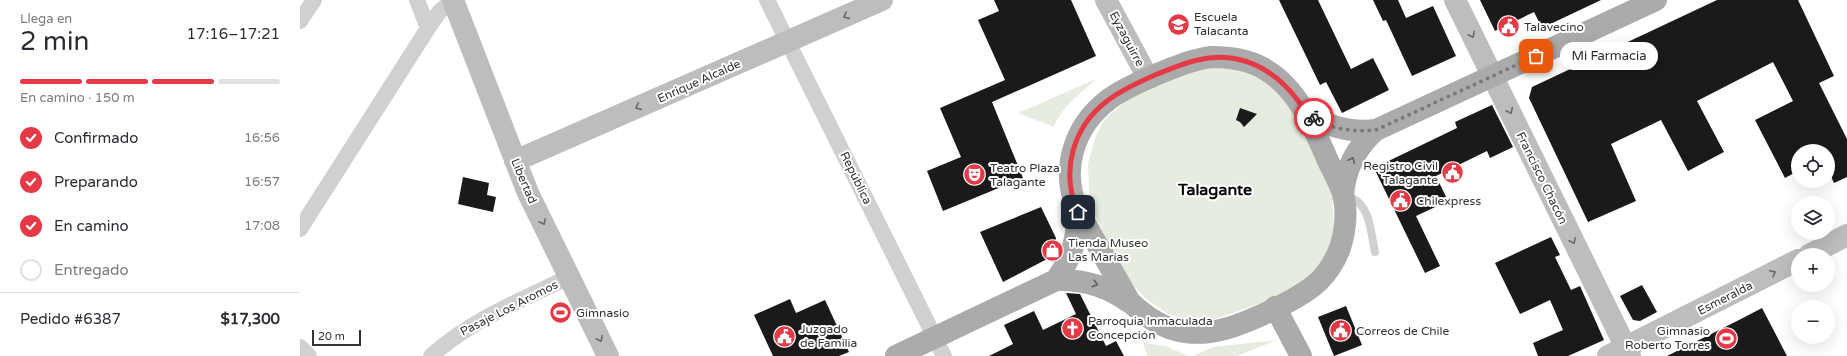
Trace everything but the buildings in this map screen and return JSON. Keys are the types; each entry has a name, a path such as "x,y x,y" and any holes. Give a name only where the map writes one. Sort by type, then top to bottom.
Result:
{"main road":[{"path":"1056,280 1090,283 1118,294 1146,316 1164,326 1175,330 1198,333 1224,329 1275,308 1310,289 1319,281 1332,265 1340,247 1345,227 1343,196 1347,171 1352,159 1366,138 1376,130 1656,0"},
{"path":"1130,302 1078,212 1072,196 1069,175 1073,149 1080,130 1088,119 1108,100 1148,78 1200,58 1224,57 1237,59 1261,67 1275,76 1292,93 1306,112 1343,196"},
{"path":"1306,112 1316,119 1339,129 1357,131 1376,130"},
{"path":"896,356 940,347 1056,280 1066,267 1073,252 1078,212"},
{"path":"1275,308 1301,356"}],"street":[{"path":"300,21 314,0"},
{"path":"417,0 428,28"},
{"path":"300,229 428,28 440,11 453,0"},
{"name":"Libertad","path":"453,0 528,193 608,356"},
{"name":"República","path":"767,0 940,347"},
{"name":"Enrique Alcalde","path":"515,161 882,0"},
{"name":"Eyzaguirre","path":"1106,0 1148,78"},
{"name":"Francisco Chacón","path":"1455,0 1493,76 1621,353"},
{"path":"1822,248 1847,235"},
{"name":"Esmeralda","path":"1621,353 1791,264"},
{"name":"Pasaje Los Aromos","path":"431,356 449,340 484,319 570,277"},
{"path":"300,347 309,356"}],"lane":[{"path":"1343,196 1357,200 1364,208 1375,252"}],"shaded area":[{"path":"1201,68 1245,70 1283,93 1327,173 1332,199 1334,224 1329,251 1313,271 1290,290 1266,301 1213,320 1188,319 1168,314 1146,299 1134,286 1123,270 1107,240 1094,213 1089,190 1088,164 1095,138 1104,120 1124,102 1147,87"},
{"path":"1096,79 1067,107 1057,120 1054,127 1018,113"},
{"path":"1277,340 1237,356 1193,356 1213,347"},
{"path":"1143,343 1166,346 1188,356 1147,356"}],"way so far":[{"path":"1314,118 1339,129 1351,131 1376,130 1536,56"}],"place":[{"name":"Escuela Talacanta","path":"1179,24"},
{"name":"Talavecino","path":"1508,27"},
{"name":"Mi Farmacia","path":"1536,56"},
{"name":"Registro Civil Talagante","path":"1453,173"},
{"name":"Teatro Plaza Talagante","path":"975,175"},
{"name":"Chilexpress","path":"1400,201"},
{"name":"Tienda Museo Las Marías","path":"1052,250"},
{"name":"Gimnasio","path":"561,313"},
{"name":"Parroquia Inmaculada Concepción","path":"1073,328"},
{"name":"Correos de Chile","path":"1340,331"},
{"name":"Juzgado de Familia","path":"785,336"},
{"name":"Gimnasio Roberto Torres","path":"1726,338"}],"district":[{"name":"Talagante","path":"1215,189"}],"route":[{"path":"1078,212 1072,196 1069,175 1073,149 1080,130 1088,119 1108,100 1148,78 1176,66 1200,58 1211,57 1224,57 1250,62 1275,76 1287,87 1306,112 1314,118"}]}
